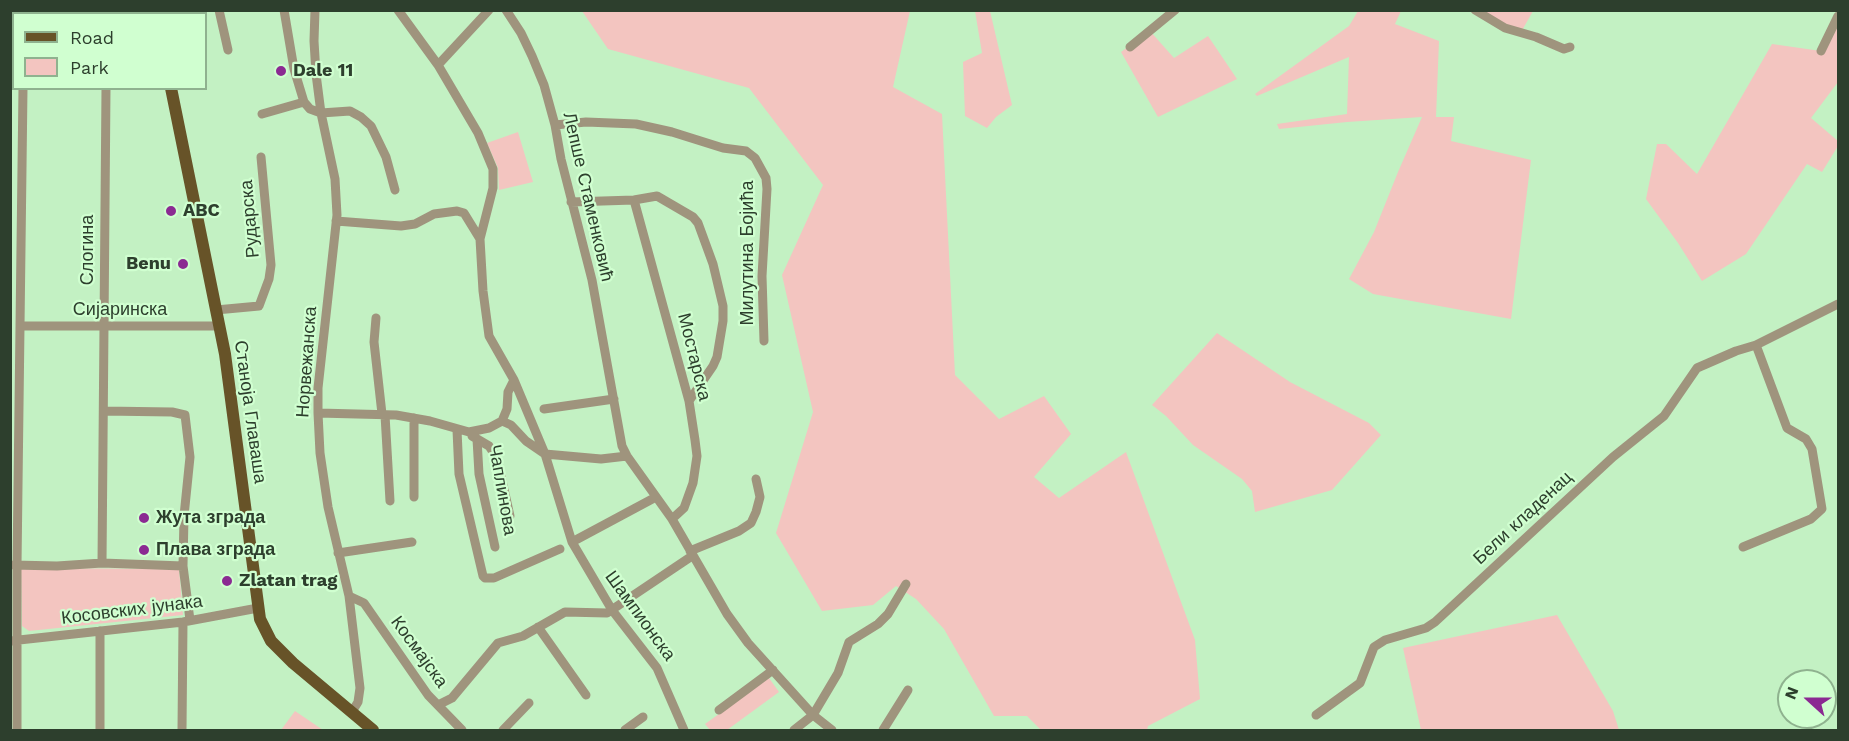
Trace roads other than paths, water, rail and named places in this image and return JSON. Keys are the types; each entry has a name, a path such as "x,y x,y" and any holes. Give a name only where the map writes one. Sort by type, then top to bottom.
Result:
{"main road":[{"name":"Станоја Главаша","path":"171,90 219,326 258,608 263,628 271,641 293,663 372,730"}],"street":[{"path":"219,10 228,50"},
{"path":"284,10 294,69 304,102 310,109 321,113 350,111 371,126 384,150 395,190"},
{"name":"Норвежанска","path":"315,10 314,41 321,113 335,179 336,220 318,388 318,413 325,486 349,596 360,688 358,702 352,712"},
{"path":"398,10 438,65 478,133 493,169 494,188 480,239"},
{"path":"438,65 489,10"},
{"name":"Лепше Стаменковић","path":"506,10 532,56 544,85 555,125 571,202 591,280 622,446 672,519 727,614 748,643 813,715 831,730"},
{"path":"1130,47 1175,10"},
{"path":"1475,10 1505,28 1536,37 1564,49 1570,47"},
{"path":"1821,51 1839,16"},
{"path":"17,730 14,709 14,488 21,326 23,90"},
{"name":"Слогина","path":"102,563 106,90"},
{"path":"262,114 304,102"},
{"name":"Милутина Бојића","path":"555,125 585,122 636,124 672,132 723,148 746,151 755,158 766,178 767,189 762,276 764,341"},
{"name":"Рударска","path":"216,310 259,306 269,279 271,265 261,157"},
{"path":"571,202 634,200 657,196 693,217 703,231 723,306 723,321 717,357 689,401"},
{"name":"Мостарска","path":"634,200 689,401 697,456 693,483 684,508 672,519"},
{"path":"336,220 401,226 415,224 434,214 462,211 480,239"},
{"name":"Шампионска","path":"480,239 483,291 489,336 514,380 545,454 572,542 612,610 657,668 684,730"},
{"name":"Бели кладенац","path":"1316,715 1360,683 1374,647 1385,640 1426,628 1435,622 1613,457 1659,421 1673,406 1697,368 1755,345 1839,304"},
{"path":"376,318 374,342 390,501"},
{"name":"Сијаринска","path":"21,326 219,326"},
{"path":"1743,547 1810,519 1822,509 1812,448 1806,439 1787,428 1755,345"},
{"path":"473,436 502,421 507,409 508,392 514,380"},
{"path":"544,409 614,399"},
{"path":"104,411 172,412 185,415 190,457 184,516 183,566 186,621 182,730"},
{"path":"318,413 383,414 414,418 473,436 489,446 497,458 510,516"},
{"path":"414,418 414,497"},
{"path":"502,421 511,425 525,441 545,454 601,459 627,456"},
{"path":"457,430 459,474 483,576 494,578 560,549"},
{"name":"Чаплинова","path":"473,436 495,547"},
{"path":"438,705 452,698 498,643 523,636 565,612 600,614 612,610 691,554 751,523 760,497 756,479"},
{"path":"572,542 656,498"},
{"path":"338,553 412,542"},
{"path":"14,565 57,566 102,563 183,566"},
{"path":"794,730 813,715 838,673 849,642 878,624 888,614 906,584"},
{"name":"Космајска","path":"349,596 364,603 428,694 462,730"},
{"name":"Косовских јунака","path":"14,641 186,621 258,608"},
{"path":"538,627 586,695"},
{"path":"100,631 100,730"},
{"path":"719,710 773,670"},
{"path":"883,730 908,690"},
{"path":"503,730 530,703"},
{"path":"625,730 643,717"}],"place":[{"name":"Dale 11","path":"281,71"},
{"name":"ABC","path":"171,211"},
{"name":"Benu","path":"183,264"},
{"name":"Жута зграда","path":"144,518"},
{"name":"Плава зграда","path":"144,550"},
{"name":"Zlatan trag","path":"227,581"}]}
